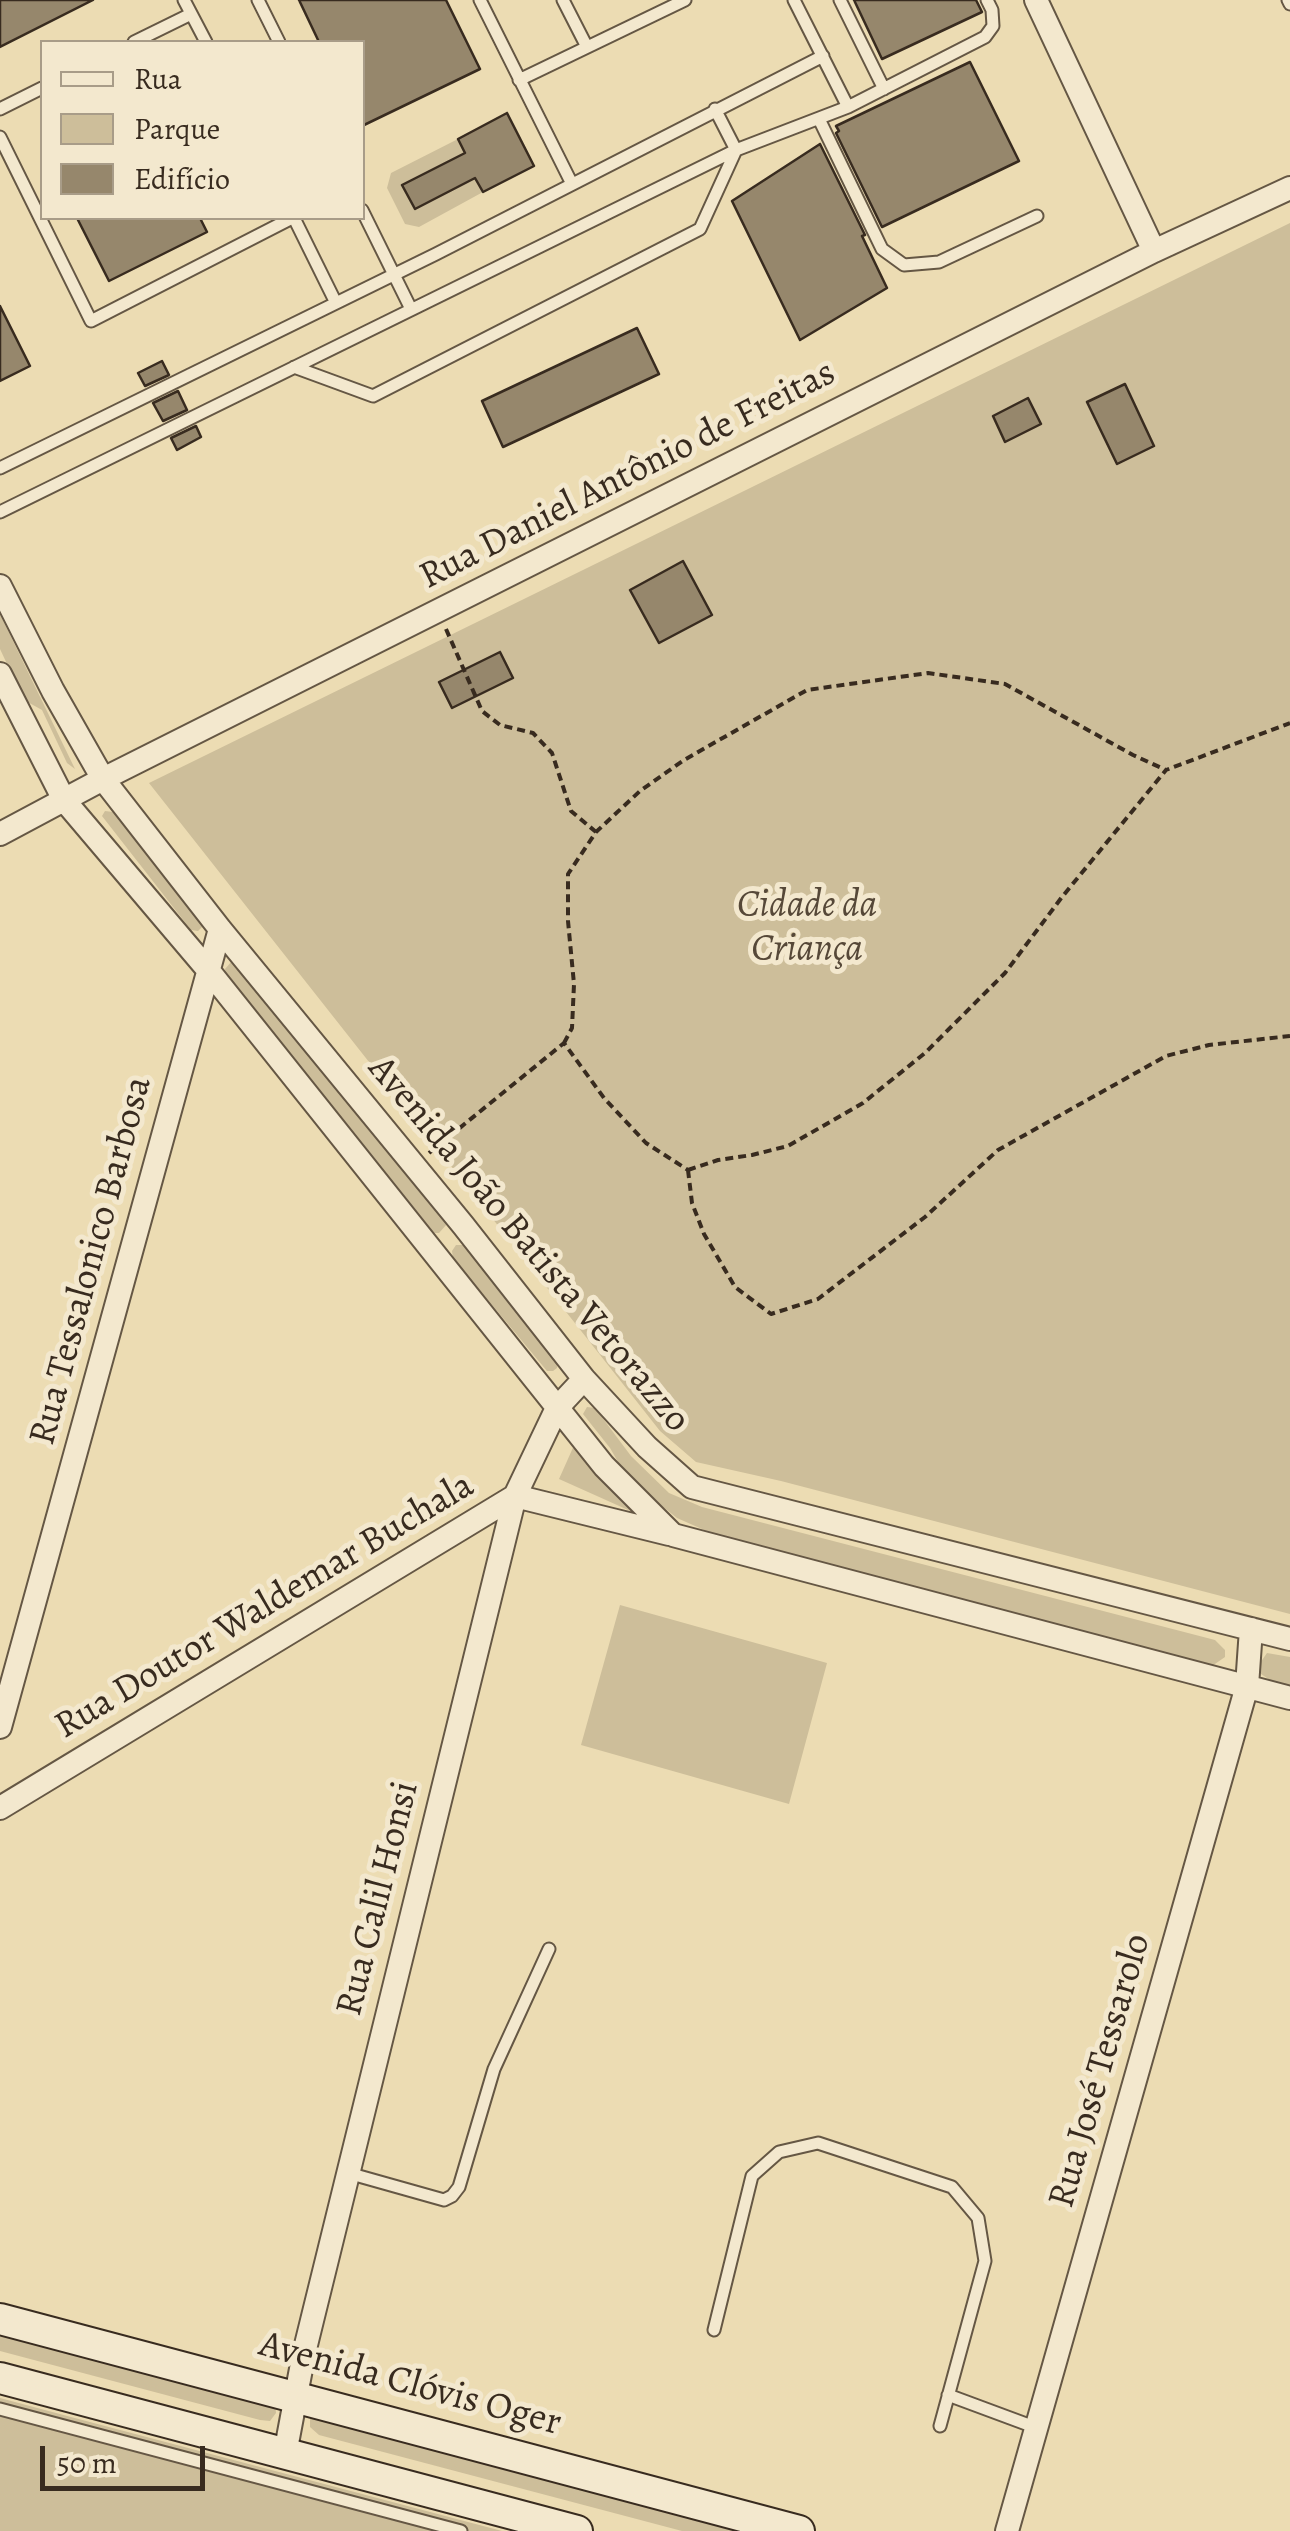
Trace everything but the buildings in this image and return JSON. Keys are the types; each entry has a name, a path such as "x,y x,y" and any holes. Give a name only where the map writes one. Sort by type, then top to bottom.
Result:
{"main road":[{"name":"Avenida Clóvis Oger","path":"0,2318 799,2531"},
{"path":"0,2378 577,2531"}],"street":[{"path":"1036,0 1154,251"},
{"name":"Rua Daniel Antônio de Freitas","path":"0,834 1154,251 1290,188"},
{"name":"Avenida João Batista Vetorazzo","path":"0,586 103,779 584,1379 647,1447 692,1487 1290,1639"},
{"name":"Avenida João Batista Vetorazzo","path":"0,674 64,800 209,970 604,1466 673,1534 1290,1698"},
{"name":"Rua Tessalonico Barbosa","path":"0,1728 220,929"},
{"path":"433,1251 463,1225"},
{"name":"Rua Calil Honsi","path":"285,2454 304,2353 515,1496 556,1408 584,1379"},
{"path":"515,1496 673,1534"},
{"name":"Rua Doutor Waldemar Buchala","path":"0,1808 515,1496"},
{"name":"Rua José Tessarolo","path":"1007,2531 1247,1686 1251,1629"}],"lane":[{"path":"184,0 205,40"},
{"path":"258,0 278,40"},
{"path":"480,0 572,184"},
{"path":"564,0 587,47"},
{"path":"519,80 684,0"},
{"path":"794,0 848,106"},
{"path":"840,0 884,89"},
{"path":"0,512 736,150 819,120 985,37 993,26 987,0"},
{"path":"138,40 191,14"},
{"path":"0,468 823,56"},
{"path":"0,110 40,89"},
{"path":"715,110 736,150"},
{"path":"819,120 882,249 904,265 938,262 1037,216"},
{"path":"0,137 40,218"},
{"path":"294,367 374,396 700,229 736,150"},
{"path":"365,216 412,309"},
{"path":"41,220 91,321 289,220"},
{"path":"294,220 336,303"},
{"path":"348,2173 444,2200 452,2196 459,2187 494,2069 549,1949"},
{"path":"714,2330 752,2176 779,2152 818,2143 952,2186 978,2218 985,2261 940,2426"},
{"path":"948,2395 1037,2428"},
{"path":"0,2408 461,2531"}],"path":[{"path":"438,611 482,712 500,725 533,733 552,752 571,811 596,832"},
{"path":"414,1165 564,1043 572,1028 574,984 568,874 596,832 640,792 684,760 807,690 928,673 1005,684 1166,770"},
{"path":"688,1170 788,1146 864,1102 926,1053 1005,973 1166,770 1290,723"},
{"path":"688,1170 692,1203 735,1287 771,1314 818,1299 925,1218 998,1150 1166,1056 1209,1044 1290,1036"},
{"path":"564,1043 604,1098 646,1143 688,1170"}],"green space":[{"path":"458,139 483,192 419,227 405,224 387,188 391,173"},
{"name":"Cidade da Criança","path":"1290,223 1290,1614 696,1462 660,1431 149,783"},
{"path":"0,614 75,769 67,763 42,710 24,700 0,649"},
{"path":"105,811 113,812 202,921 198,931 191,930 102,816"},
{"path":"232,961 445,1218 447,1224 439,1233 434,1233 226,975 225,969"},
{"path":"456,1245 464,1245 558,1361 557,1368 547,1371 453,1258"},
{"path":"587,1407 595,1408 631,1456 669,1493 702,1507 1215,1640 1225,1650 1225,1657 1212,1666 711,1533 677,1518 621,1467 583,1414"},
{"path":"576,1441 646,1518 559,1479"},
{"path":"620,1605 827,1663 789,1804 581,1745"},
{"path":"1267,1653 1290,1657 1290,1686 1261,1674 1260,1663"},
{"path":"0,2329 275,2404 276,2413 270,2421 260,2420 0,2351"},
{"path":"0,2398 71,2417 502,2531 0,2531"},
{"path":"318,2411 767,2531 682,2531 319,2435 310,2427 310,2419"}]}
